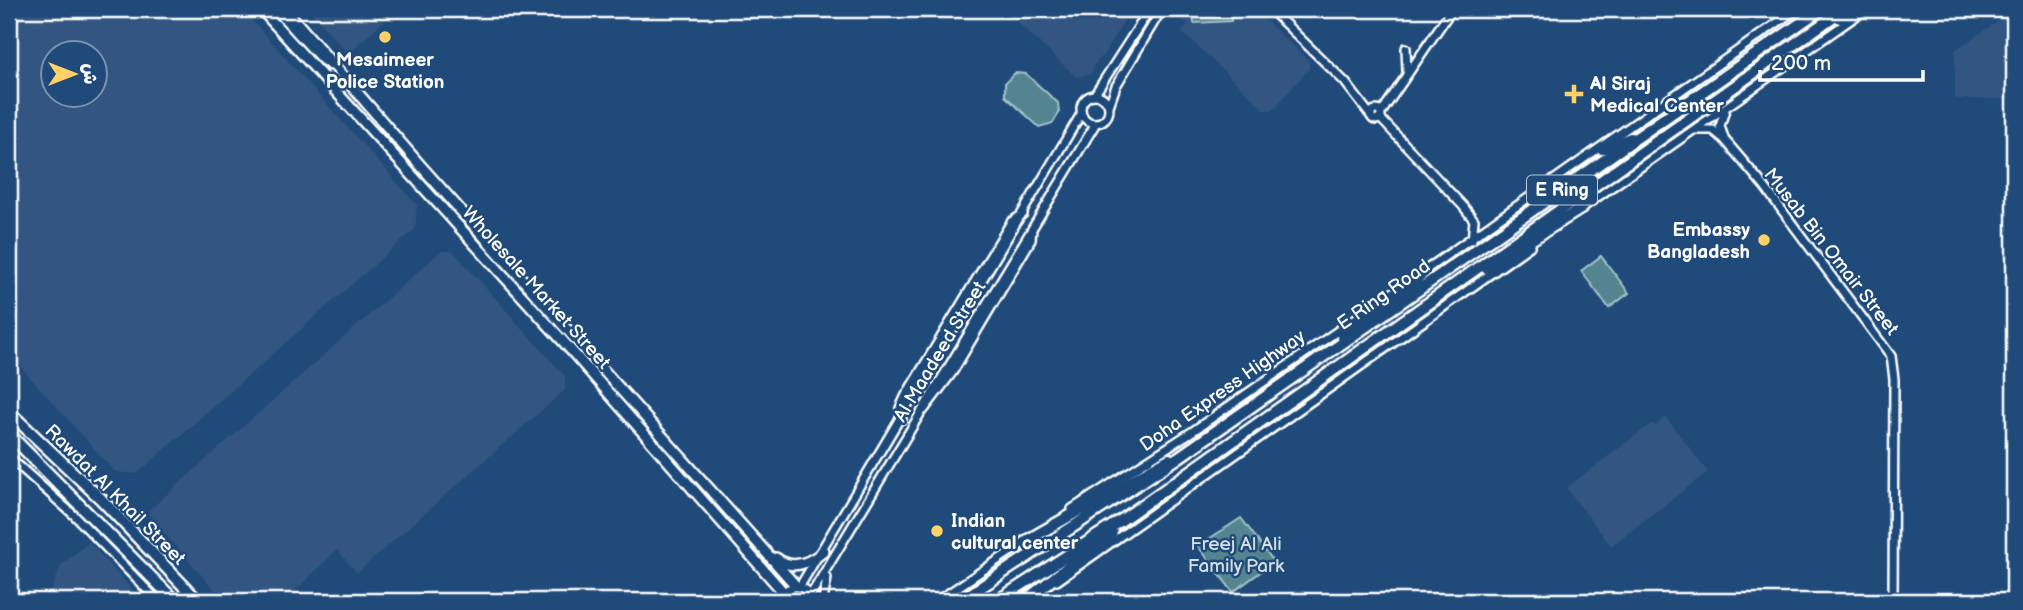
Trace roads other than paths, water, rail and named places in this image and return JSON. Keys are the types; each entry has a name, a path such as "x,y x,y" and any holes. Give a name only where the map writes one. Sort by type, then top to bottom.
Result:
{"highway":[{"path":"1797,25 1812,9"},
{"name":"E Ring Road","path":"960,601 1180,457 1821,9"},
{"name":"E Ring Road","path":"996,601 1123,519 1430,299 1844,9"},
{"path":"1805,35 1822,29 1855,9"},
{"path":"1602,149 1644,133"},
{"path":"1430,299 1582,208"},
{"path":"1326,355 1333,342 1424,272"},
{"name":"Rawdat Al Khail Street","path":"9,412 101,499 198,601"},
{"name":"Rawdat Al Khail Street","path":"9,433 175,601"},
{"path":"1026,541 1157,464 1180,457"},
{"path":"1027,599 1045,582 1111,533 1123,519"}],"main road":[{"name":"Wholesale Market Street","path":"261,9 562,340 782,597"},
{"path":"276,9 321,60 336,66"},
{"name":"Wholesale Market Street","path":"285,9 420,165 798,586"},
{"path":"292,9 314,34 320,48"},
{"path":"354,87 368,89"},
{"path":"751,534 779,561 790,565 810,561 824,551"}],"street":[{"path":"1150,9 1095,94 1082,102 1081,114 1087,121 1096,123 1107,115 1116,86 1162,9"},
{"path":"1272,9 1376,113 1474,220 1472,240"},
{"path":"1376,113 1452,9"},
{"name":"Doha Express Highway","path":"937,601 1194,431 1341,326 1472,240 1797,9"},
{"path":"1027,599 1176,498 1866,9"},
{"path":"1406,48 1407,72"},
{"path":"1095,94 1104,98 1109,106"},
{"path":"1724,139 1721,118 1727,106"},
{"name":"Al Maadeed Street","path":"798,586 824,551 1081,114"},
{"name":"Al Maadeed Street","path":"811,599 918,414 1096,123"},
{"path":"1692,131 1706,129 1724,139"},
{"name":"Musab Bin Omair Street","path":"1724,139 1764,186 1891,356 1894,371 1893,601"},
{"path":"902,419 900,408 904,399 1011,222 1024,214"},
{"path":"1474,220 1496,223"},
{"path":"970,290 971,302"},
{"path":"9,457 75,516 158,601"},
{"path":"823,601 824,585 834,561"},
{"path":"782,597 798,586 811,599"}],"place":[{"name":"Mesaimeer Police Station","path":"385,37"},
{"name":"Al Siraj Medical Center","path":"1574,94"},
{"name":"Embassy Bangladesh","path":"1764,240"},
{"name":"Indian cultural center","path":"937,531"}],"park label":[{"name":"Freej Al Ali Family Park","path":"1236,554"}]}
